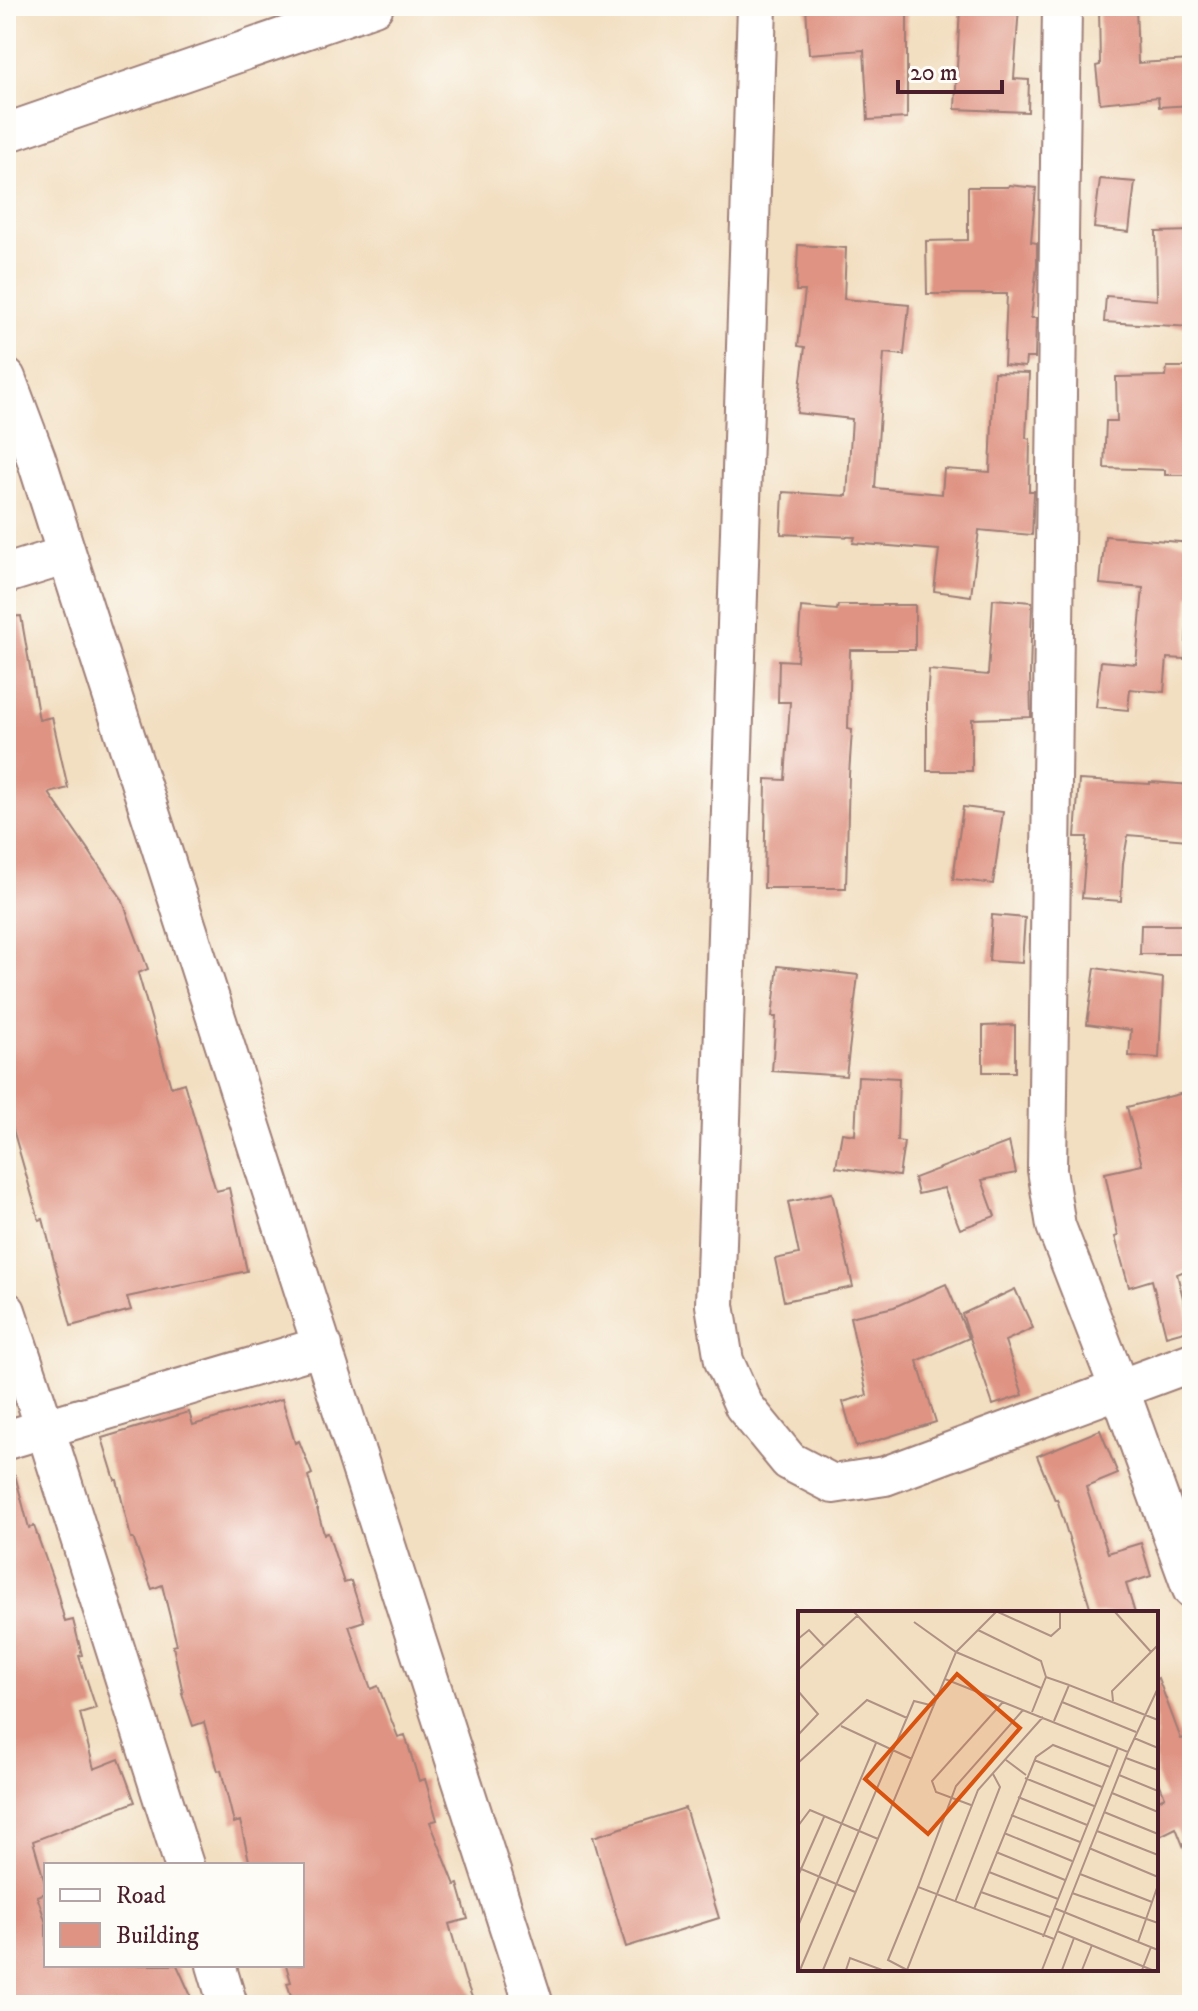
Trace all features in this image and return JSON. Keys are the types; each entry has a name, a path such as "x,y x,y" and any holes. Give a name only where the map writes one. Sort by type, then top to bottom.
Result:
{"street":[{"path":"6,133 374,6"},
{"path":"757,6 715,1305 724,1361 744,1406 789,1461 833,1484 885,1476 1192,1362"},
{"path":"1062,6 1047,1170 1056,1226 1192,1589"},
{"path":"6,378 21,457 67,555 534,2005"},
{"path":"6,574 67,555"},
{"path":"6,1311 183,1863"},
{"path":"6,1440 323,1346"},
{"path":"217,1967 228,2005"}],"building":[{"path":"806,6 907,6 907,118 868,120 864,50 809,54"},
{"path":"960,6 1019,6 1014,79 1029,80 1028,112 955,109"},
{"path":"1099,6 1136,6 1138,63 1192,60 1192,105 1159,107 1158,97 1100,103 1096,66 1100,65"},
{"path":"1100,179 1135,182 1129,232 1094,228"},
{"path":"1009,185 1036,188 1031,242 1037,243 1031,318 1036,318 1035,358 1026,358 1025,367 1004,365 1007,294 927,294 926,241 968,240 968,187"},
{"path":"1192,231 1192,327 1104,322 1106,296 1157,300 1156,232"},
{"path":"798,245 846,248 844,299 909,305 904,355 884,353 875,488 942,494 944,469 990,472 994,372 1029,373 1026,438 1030,439 1029,491 1034,491 1032,535 979,530 971,596 934,591 939,550 853,543 855,537 781,534 783,492 847,496 852,419 797,413 805,347 798,346 805,291 796,291"},
{"path":"1167,367 1192,367 1192,475 1165,475 1165,470 1104,468 1106,421 1117,421 1116,377 1166,376"},
{"path":"1105,536 1192,543 1192,596 1189,596 1185,659 1167,658 1164,692 1130,689 1128,710 1096,707 1101,661 1136,664 1143,588 1100,584"},
{"path":"993,599 1032,602 1031,717 972,719 972,771 927,771 929,670 988,675"},
{"path":"838,605 915,605 915,650 850,650 848,729 852,730 846,888 764,888 766,779 785,780 790,702 778,702 779,660 797,661 801,607 837,610"},
{"path":"21,616 39,720 52,717 68,788 49,793 122,899 148,969 138,973 171,1087 184,1083 216,1191 229,1188 247,1271 127,1297 131,1310 71,1326 43,1219 39,1220 12,1126 6,1128 6,617"},
{"path":"1079,780 1192,785 1188,840 1128,835 1121,901 1082,898 1087,837 1075,837"},
{"path":"963,807 1003,812 993,884 953,879"},
{"path":"992,915 1025,918 1022,963 989,961"},
{"path":"1141,925 1185,925 1185,954 1140,954"},
{"path":"778,966 858,975 846,1076 772,1071 776,1017 772,1017"},
{"path":"1095,968 1163,978 1159,1058 1129,1056 1131,1030 1087,1024"},
{"path":"1015,1025 1015,1072 983,1072 983,1026"},
{"path":"858,1076 899,1078 897,1141 904,1142 899,1176 836,1167 842,1133 855,1135"},
{"path":"1184,1093 1192,1123 1192,1268 1177,1274 1191,1329 1166,1336 1152,1280 1129,1287 1115,1237 1118,1236 1105,1173 1142,1165 1127,1107"},
{"path":"1009,1142 1016,1173 982,1180 995,1216 960,1229 944,1188 918,1194 914,1178"},
{"path":"832,1193 853,1287 784,1301 775,1259 799,1254 788,1202"},
{"path":"946,1284 969,1338 917,1361 936,1422 856,1447 843,1402 867,1395 850,1317 894,1307"},
{"path":"1015,1289 1033,1328 1005,1341 1023,1395 993,1405 962,1314"},
{"path":"282,1399 295,1443 299,1441 312,1474 308,1476 324,1534 328,1533 344,1583 351,1581 364,1621 349,1626 371,1689 378,1686 398,1737 405,1735 419,1781 425,1779 437,1820 430,1822 455,1885 458,1884 468,1919 449,1924 475,2005 294,2005 287,1983 291,1982 287,1967 304,1967 304,1863 250,1863 240,1821 234,1823 221,1770 218,1771 204,1722 193,1726 182,1693 173,1646 177,1645 162,1585 152,1589 131,1538 117,1480 102,1438 189,1412 193,1425"},
{"path":"1100,1430 1118,1474 1086,1487 1108,1553 1141,1543 1151,1576 1126,1584 1134,1611 1091,1611 1057,1499 1037,1456"},
{"path":"15,1475 29,1528 34,1526 65,1622 73,1620 82,1655 79,1656 96,1708 80,1713 94,1769 119,1759 135,1802 33,1841 44,1880 44,1894 37,1896 44,1917 44,1967 178,1967 191,1996 172,2005 6,2005 6,1476"},
{"path":"1158,1678 1181,1739 1192,1736 1190,1863 1176,1828 1158,1837 1158,1800 1165,1797 1158,1780"},
{"path":"685,1808 719,1918 626,1947 593,1837"}]}
